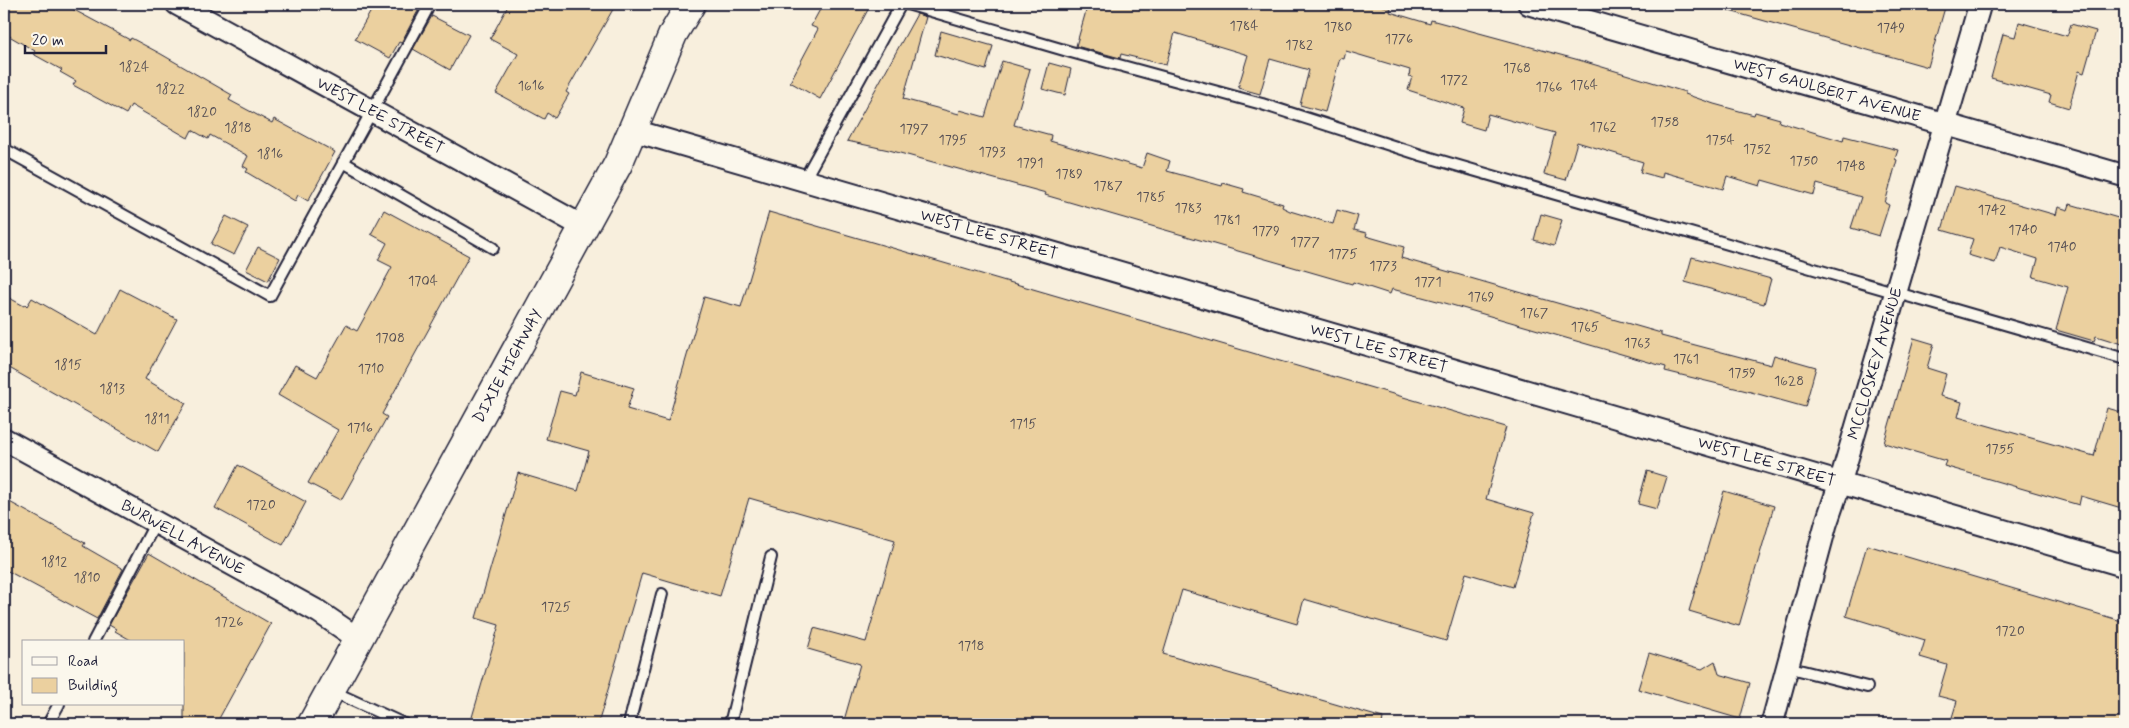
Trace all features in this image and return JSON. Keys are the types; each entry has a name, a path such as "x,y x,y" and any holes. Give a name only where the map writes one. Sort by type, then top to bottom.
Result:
{"street":[{"name":"WEST LEE STREET","path":"177,4 584,227"},
{"name":"DIXIE HIGHWAY","path":"312,724 360,640 618,164 673,34 691,4"},
{"name":"WEST GAULBERT AVENUE","path":"1529,4 2125,176"},
{"name":"MCCLOSKEY AVENUE","path":"1772,724 1826,524 1840,483 1980,4"},
{"name":"WEST LEE STREET","path":"632,130 2125,566"},
{"name":"BURWELL AVENUE","path":"4,439 319,612 360,640"}],"lane":[{"path":"4,149 270,296 343,162 373,112 430,4"},
{"path":"804,180 901,4"},
{"path":"907,4 1071,52 1262,104 1421,155 2125,359"},
{"path":"343,162 493,248"},
{"path":"94,640 156,522"},
{"path":"730,724 771,557"},
{"path":"630,724 662,594"},
{"path":"1787,667 1867,686"},
{"path":"331,690 404,724"},
{"path":"48,724 58,706"}],"building":[{"path":"4,4 63,4 130,40 131,38 161,54 232,95 229,100 272,123 274,119 335,152 308,201 298,195 295,201 246,172 248,169 243,166 248,156 210,135 208,139 192,130 188,138 131,105 126,114 73,85 76,81 60,72 62,70 33,54 35,51 4,33"},
{"path":"375,4 409,4 419,9 401,43 399,42 390,58 355,39"},
{"path":"509,4 616,4 566,92 569,94 555,118 547,113 544,119 496,93 518,54 490,39"},
{"path":"823,4 871,4 820,99 790,82 818,29 811,26"},
{"path":"1088,4 1375,4 1391,8 1390,12 1430,24 1431,20 1579,60 1685,92 1685,94 1714,104 1754,115 1755,112 1780,119 1779,122 1843,141 1844,136 1898,150 1885,203 1889,205 1879,236 1851,228 1861,197 1817,184 1814,195 1762,180 1760,186 1727,176 1723,189 1663,172 1662,178 1640,172 1643,162 1577,142 1566,180 1544,174 1555,133 1488,114 1484,130 1460,123 1464,108 1408,90 1412,77 1409,76 1410,70 1346,51 1344,59 1340,58 1325,112 1300,105 1309,70 1270,59 1260,94 1238,88 1248,55 1175,33 1166,65 1121,54 1120,58 1076,46"},
{"path":"1727,4 1946,4 1928,67 1726,10"},
{"path":"917,14 926,17 903,99 959,114 960,110 985,117 1002,61 1030,69 1014,125 1051,135 1050,141 1142,168 1147,153 1170,161 1167,171 1222,186 1223,183 1244,189 1243,192 1283,204 1282,207 1290,211 1333,224 1337,210 1358,216 1354,230 1367,233 1366,236 1404,247 1401,258 1661,333 1661,336 1771,365 1774,355 1816,367 1805,407 1665,371 1666,367 1445,303 1392,289 1390,294 1353,282 1352,284 1045,195 1046,193 889,150 847,141"},
{"path":"432,16 469,35 450,70 413,49"},
{"path":"2019,22 2067,36 2071,24 2096,31 2084,73 2079,71 2069,108 2049,102 2051,95 1991,78 2003,34 2015,37"},
{"path":"941,31 993,46 986,70 935,55"},
{"path":"1049,63 1071,69 1065,95 1042,89"},
{"path":"1955,186 2056,215 2058,207 2068,210 2070,204 2125,220 2125,345 2096,336 2094,341 2056,330 2068,287 2033,277 2038,259 2000,247 1995,263 1968,255 1973,239 1942,230"},
{"path":"384,210 469,256 382,414 387,417 341,500 308,483 338,430 278,395 295,365 317,377 346,325 357,331 392,267 378,260 387,243 371,234"},
{"path":"769,212 1506,427 1486,499 1534,513 1513,587 1466,573 1446,641 1304,599 1297,624 1182,590 1163,654 1383,718 1382,724 843,724 860,664 808,649 814,628 866,642 895,540 749,498 720,596 642,573 598,724 470,724 499,625 476,618 518,473 578,491 589,451 546,439 560,391 575,395 581,372 634,388 627,409 668,421 704,297 741,307"},
{"path":"1541,214 1562,220 1554,246 1534,240"},
{"path":"226,216 248,227 234,255 211,244"},
{"path":"258,247 280,258 268,281 246,270"},
{"path":"1692,257 1771,279 1764,304 1685,282"},
{"path":"120,289 177,319 145,379 186,403 158,452 4,365 4,295 24,306 25,304 27,306 32,298 97,335"},
{"path":"1914,338 1934,344 1927,368 1946,374 1940,396 1962,402 1958,417 2094,456 2107,408 2125,413 2125,509 2081,496 2079,505 1944,466 1946,461 1884,443"},
{"path":"238,465 306,502 283,545 215,508"},
{"path":"1647,471 1667,477 1657,509 1638,504"},
{"path":"1724,491 1774,506 1739,626 1689,611"},
{"path":"4,499 85,543 83,546 123,569 97,619 4,569"},
{"path":"1867,545 2125,622 2125,724 1950,724 1957,701 1938,696 1947,665 1920,657 1925,640 1846,616"},
{"path":"149,553 271,624 216,724 184,724 185,640 131,640 109,625"},
{"path":"1649,653 1702,669 1715,661 1719,674 1750,683 1740,719 1638,689"}]}
